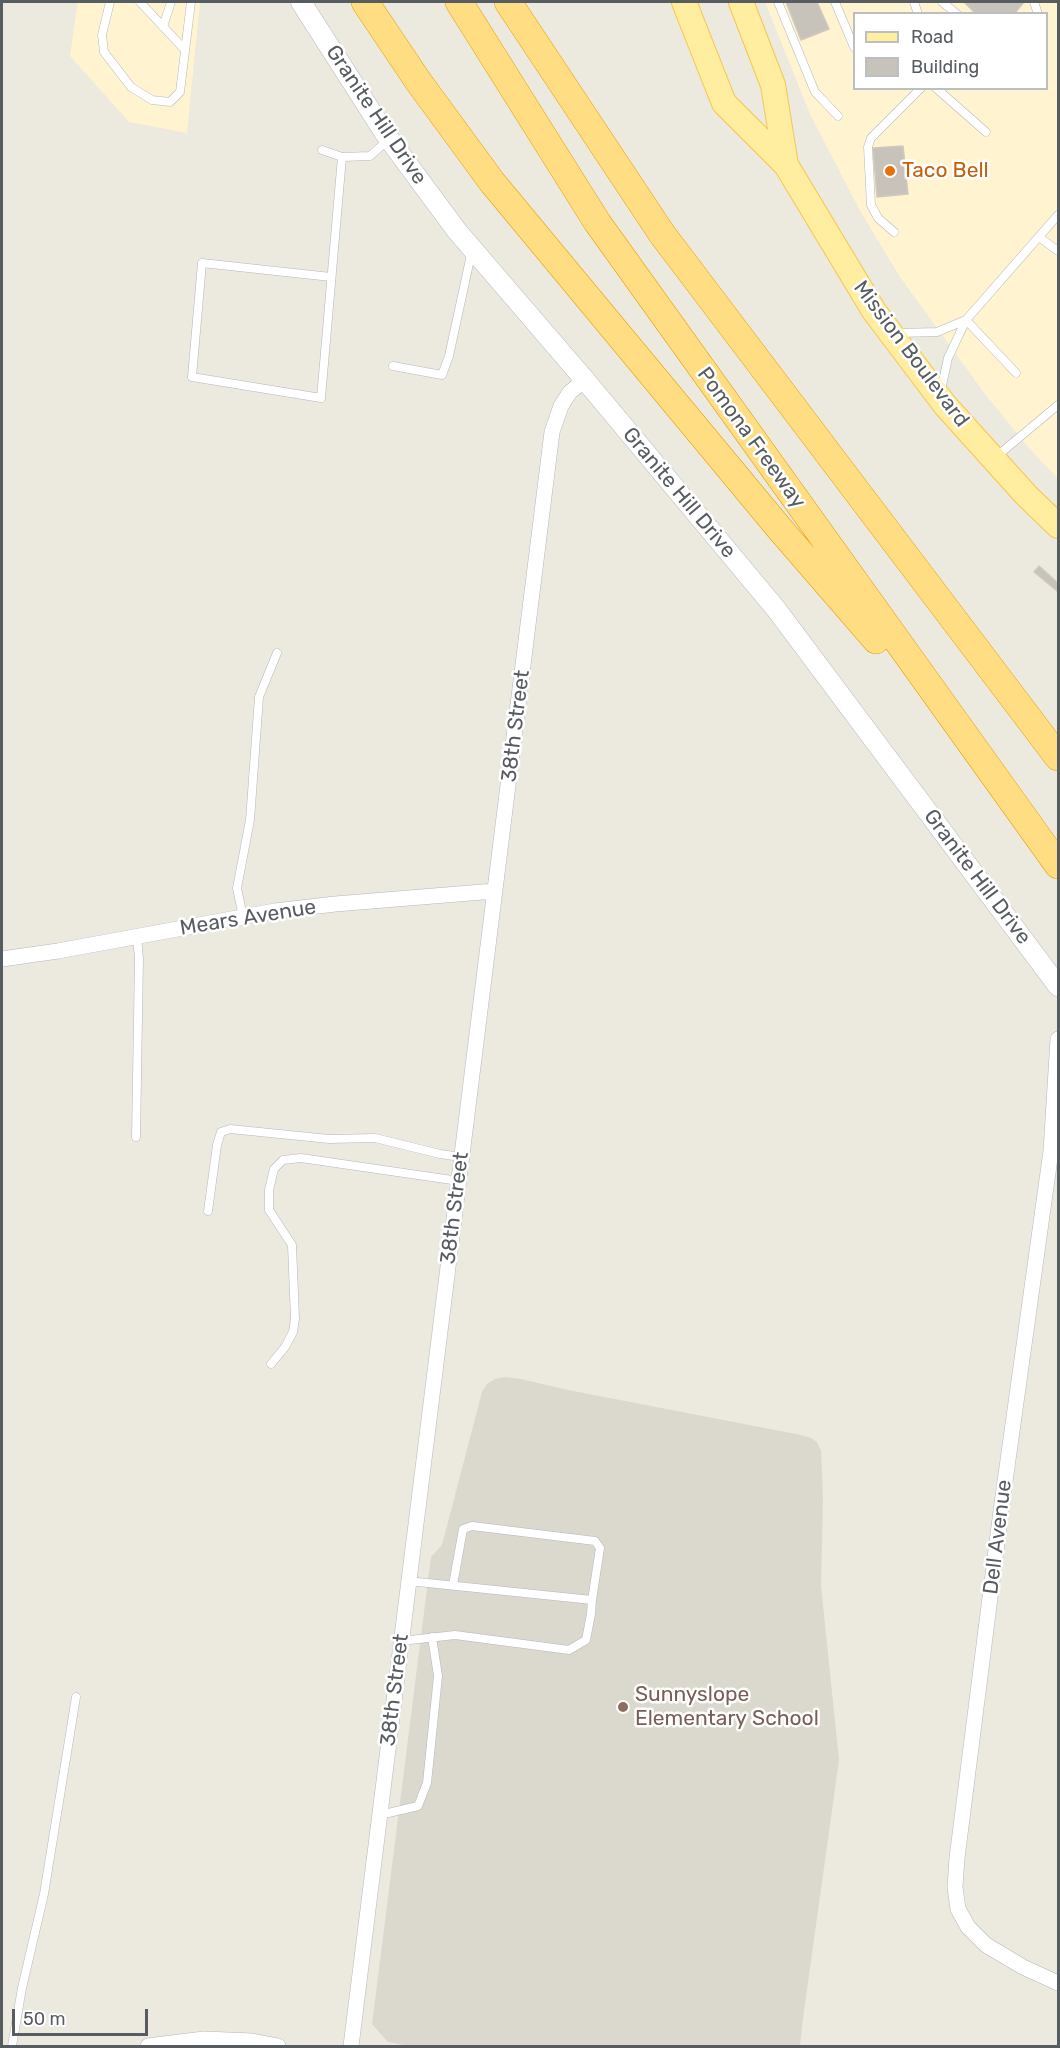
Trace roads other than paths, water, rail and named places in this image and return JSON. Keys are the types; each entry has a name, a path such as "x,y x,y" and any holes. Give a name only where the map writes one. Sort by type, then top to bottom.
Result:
{"highway":[{"path":"365,2 418,81 492,182 779,528 982,761"},
{"name":"Pomona Freeway","path":"459,2 597,222 982,761 1059,865"},
{"path":"508,2 662,234 1059,757"}],"main road":[{"name":"Mission Boulevard","path":"684,2 724,103 786,165 874,311 939,397 1026,495 1059,526"},
{"name":"Mission Boulevard","path":"741,2 773,85 786,165"}],"street":[{"name":"Granite Hill Drive","path":"301,2 389,139 472,249 585,380 776,609 1059,986"},
{"name":"38th Street","path":"351,2046 552,432 561,406 570,392 585,380"},
{"name":"Mears Avenue","path":"2,958 58,951 243,917 335,904 495,891"},
{"name":"Dell Avenue","path":"1059,1039 1055,1156 1002,1503 955,1887 958,1909 968,1927 986,1945 1023,1967 1059,1983"},
{"path":"148,2046 204,2040 252,2042 278,2046"}],"lane":[{"path":"110,2 102,35 104,52 131,87 152,100 170,102 180,92 191,2"},
{"path":"140,2 185,50"},
{"path":"163,27 171,2"},
{"path":"778,2 815,92 838,116"},
{"path":"835,2 853,42"},
{"path":"942,2 954,12"},
{"path":"894,232 878,218 871,205 868,147 872,138 919,90"},
{"path":"938,90 986,132"},
{"path":"322,150 342,157 370,156 389,139"},
{"path":"331,278 202,263 192,377 321,398 342,157"},
{"path":"939,397 948,358 966,320 1059,215"},
{"path":"1039,237 1059,251"},
{"path":"393,366 442,375 472,249"},
{"path":"890,333 937,332 966,320"},
{"path":"966,320 1016,373"},
{"path":"994,459 1059,405"},
{"path":"243,917 237,888 250,820 259,697 277,653"},
{"path":"136,1137 139,959 137,937"},
{"path":"208,1211 217,1145 221,1132 230,1129 329,1139 375,1138 461,1157"},
{"path":"271,1364 285,1347 295,1319 292,1245 269,1210 269,1190 274,1169 283,1160 301,1158 459,1180"},
{"path":"401,1641 455,1635 569,1650 586,1640 600,1548 595,1541 472,1526 463,1529 453,1585"},
{"path":"408,1581 592,1600"},
{"path":"380,1815 418,1806 427,1783 438,1676 432,1637"},
{"path":"12,2046 22,1988 44,1894 76,1697"}],"place":[{"name":"Taco Bell","path":"890,171"},
{"name":"Sunnyslope Elementary School","path":"623,1707"}]}
